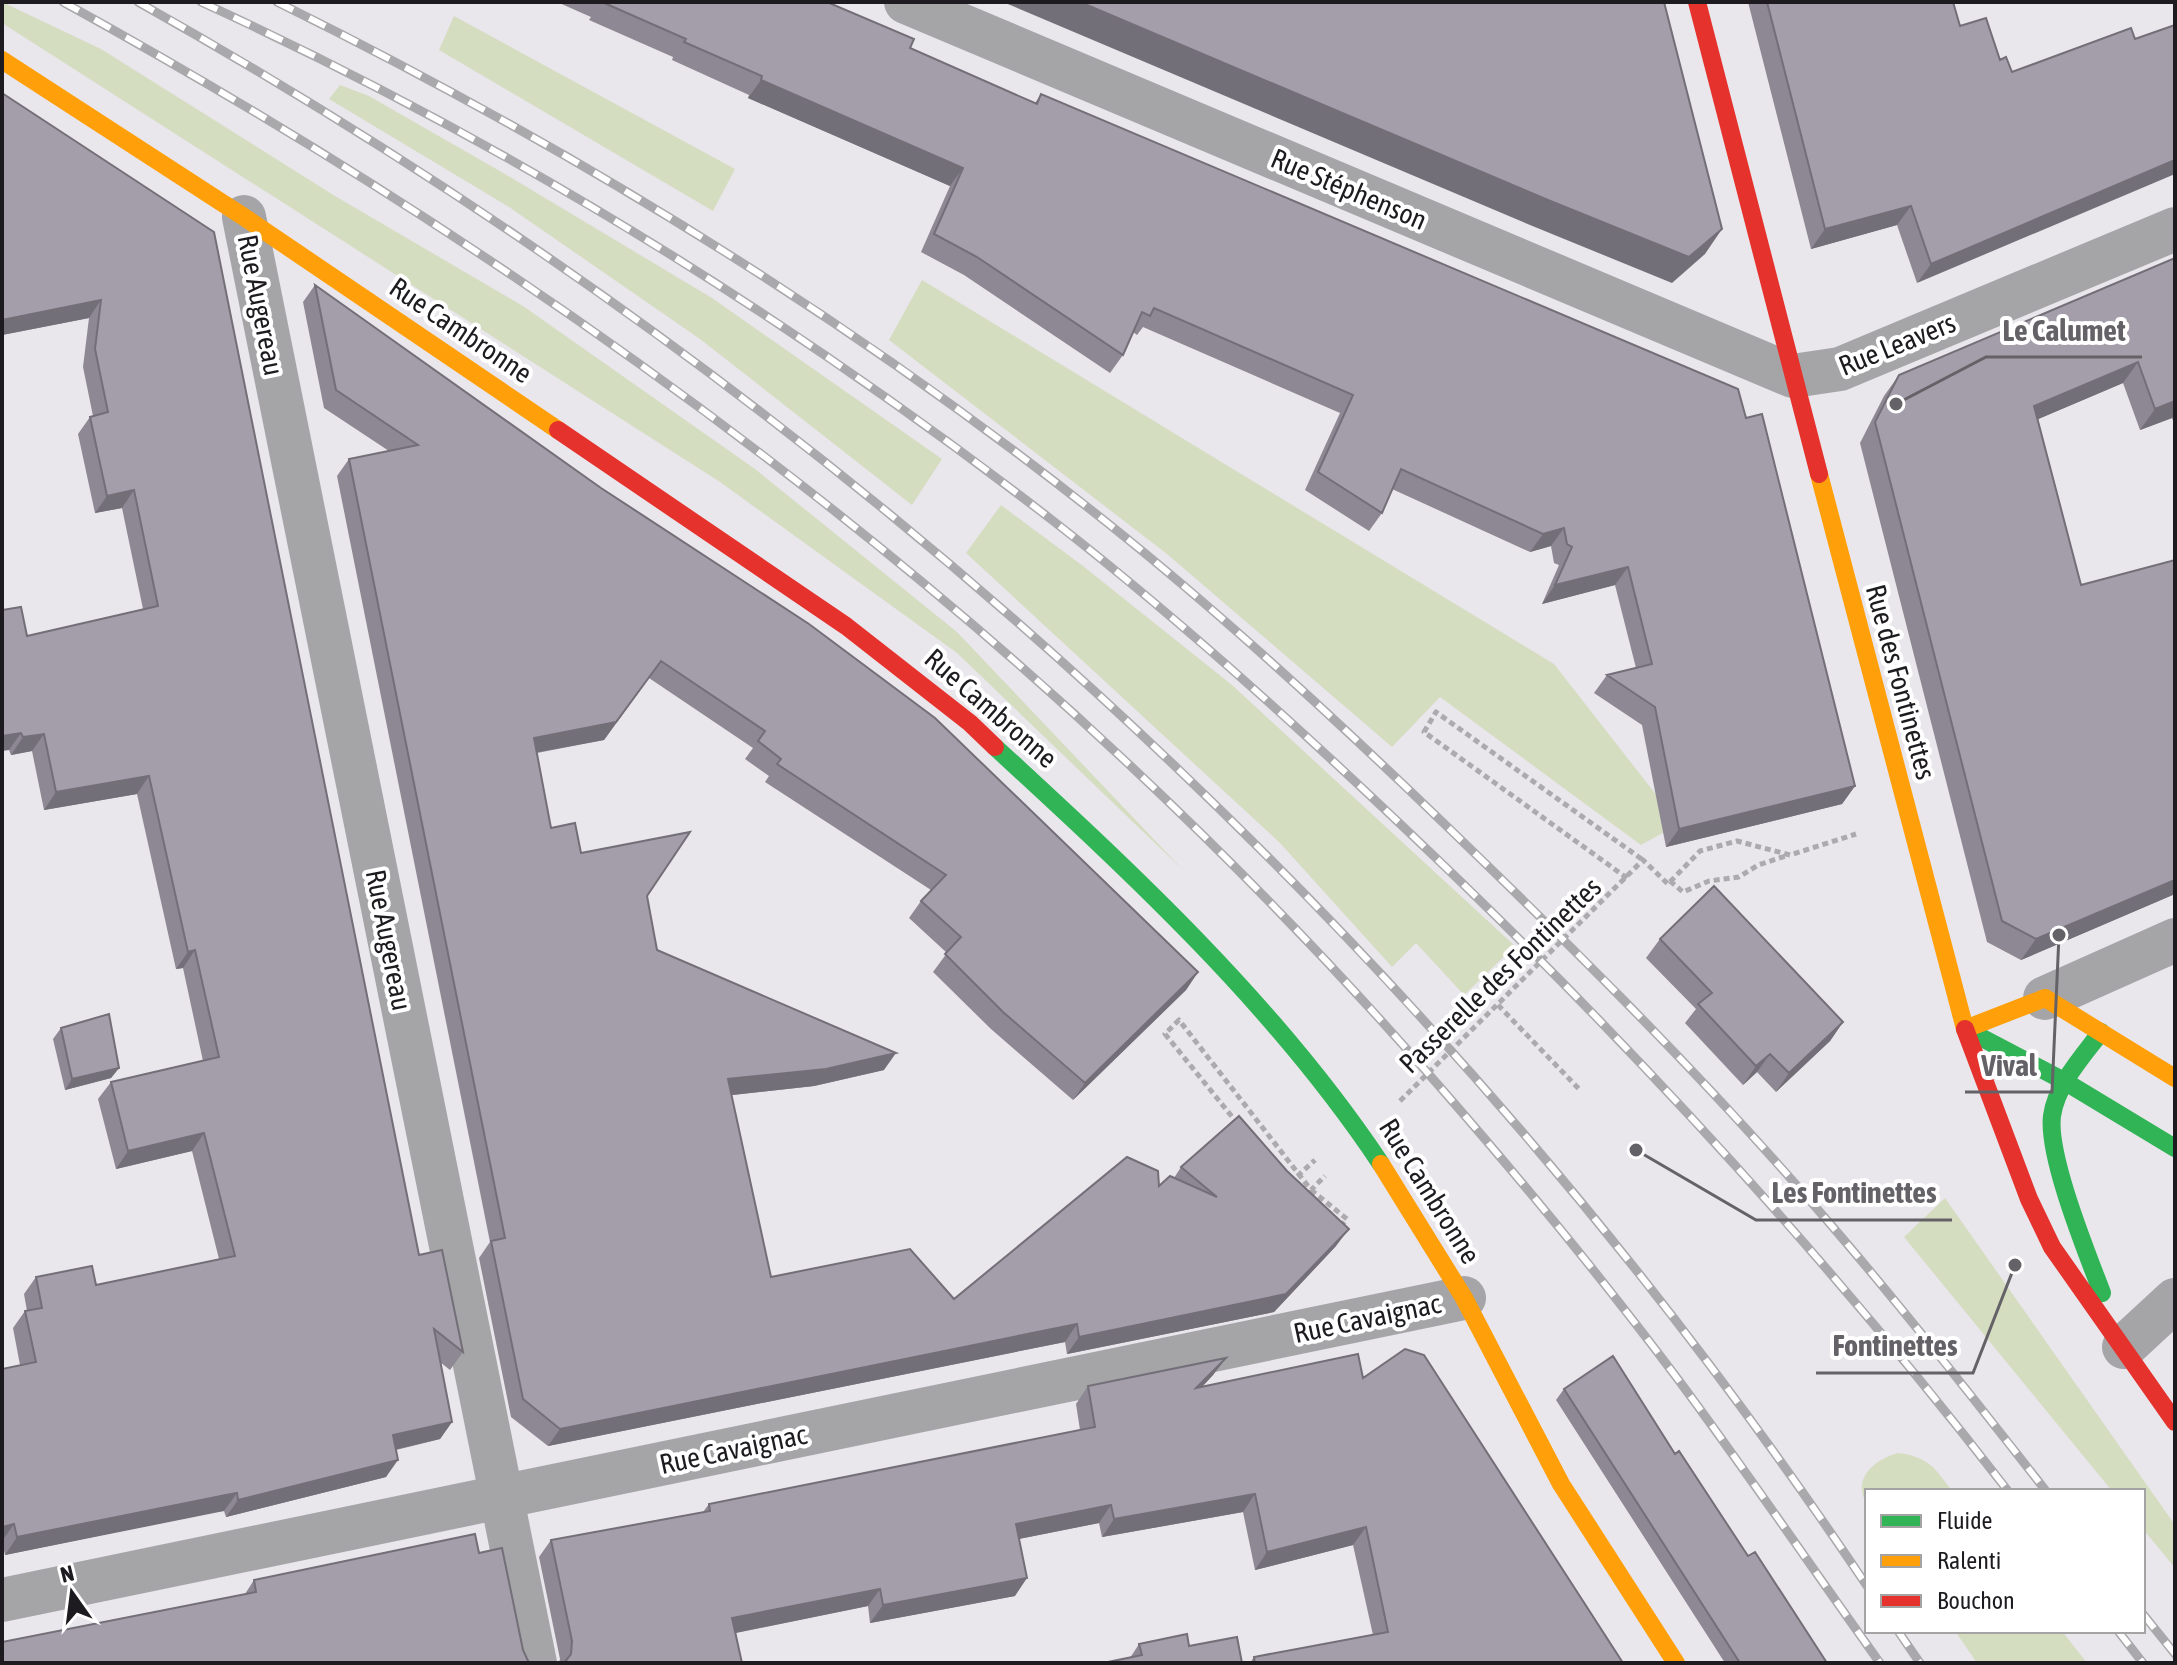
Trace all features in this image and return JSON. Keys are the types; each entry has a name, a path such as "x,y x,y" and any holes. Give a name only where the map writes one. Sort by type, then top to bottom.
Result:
{"street":[{"name":"Rue Stéphenson","path":"906,2 1793,376"},
{"name":"Rue des Fontinettes","path":"1697,2 1965,1029 2029,1199 2052,1247 2175,1422"},
{"name":"Rue Cambronne","path":"2,60 244,217 846,626 970,723 1105,848 1239,986 1354,1122 1464,1298 1561,1484 1676,1663"},
{"name":"Rue Augereau","path":"244,217 535,1663"},
{"name":"Rue Leavers","path":"1793,376 1840,369 2175,229"},
{"path":"1965,1029 2045,998 2175,940"},
{"path":"2045,998 2175,1078"},
{"path":"1965,1029 2064,1081 2175,1148"},
{"name":"Rue des Fontinettes","path":"2101,1032 2064,1081 2052,1118 2057,1156 2091,1264 2124,1347"},
{"name":"Rue Cavaignac","path":"2,1600 1464,1298"},
{"path":"2124,1347 2175,1300"}],"path":[{"path":"1627,878 1424,732 1436,712 1630,849 1683,892 1709,881 1739,877 1758,865 1869,830"},
{"name":"Passerelle des Fontinettes","path":"1394,1107 1643,860 1668,884 1700,851 1737,841 1790,855"},
{"path":"1498,1005 1579,1089"},
{"path":"1240,1127 1165,1034 1179,1020 1311,1190 1347,1219 1332,1234"},
{"path":"1296,1195 1287,1185 1354,1122"},
{"path":"1311,1190 1332,1169"}],"green space":[{"path":"2,2 101,49 335,196 523,306 755,469 957,632 1183,870 957,653 720,482 2,23"},
{"path":"454,16 735,169 713,211 439,50"},
{"path":"340,85 369,96 712,298 942,459 912,505 700,339 509,207 329,99"},
{"path":"922,280 1554,664 1679,824 1641,845 1440,697 1392,747 1167,554 889,340"},
{"path":"1001,505 1232,685 1515,946 1464,995 1416,943 1392,967 1280,843 966,553"},
{"path":"1945,1198 2175,1525 2175,1568 2145,1531 2145,1489 2110,1489 1904,1237"},
{"path":"1898,1453 1917,1457 1930,1465 1951,1489 1865,1489 1865,1500 1864,1478 1874,1465"},
{"path":"1956,1633 2064,1633 2087,1663 1977,1663"}],"building":[{"path":"602,2 827,2 914,39 910,48 1037,104 1041,94 1738,389 1746,418 1762,414 1855,786 1679,829 1655,707 1607,675 1652,664 1628,567 1555,585 1572,547 1567,544 1564,528 1543,534 1401,469 1382,513 1318,472 1353,395 1154,308 1150,316 1142,312 1123,355 977,257 934,234 963,168 761,80 762,76"},
{"path":"1080,2 1664,2 1722,229 1689,257"},
{"path":"1767,2 1953,2 1960,26 1986,18 2000,60 2006,57 2012,72 2131,28 2135,39 2175,25 2175,160 1931,264 1911,206 1825,229"},
{"path":"2,93 214,232 419,1255 442,1250 463,1352 434,1329 452,1422 393,1435 398,1460 238,1500 237,1493 17,1537 14,1524 2,1527 2,1369 36,1362 25,1311 42,1308 36,1277 92,1266 96,1285 235,1256 204,1133 128,1151 111,1082 219,1057 195,950 188,952 149,776 56,792 44,734 2,736 2,610 21,607 27,636 158,606 134,490 107,496 90,417 108,412 95,349 101,300 2,320"},
{"path":"2175,258 2175,401 2155,409 2138,362 2034,406 2081,585 2175,560 2175,880 2036,939 2002,921 1875,422 1899,375"},
{"path":"315,285 601,488 809,624 935,718 1198,972 1085,1083 1003,1012 945,954 961,937 921,901 946,875 777,764 781,759 758,741 765,731 661,661 616,722 534,738 551,828 575,823 581,853 690,832 647,896 657,950 896,1053 826,1069 728,1079 771,1277 910,1249 954,1299 1127,1157 1158,1171 1159,1186 1170,1176 1217,1197 1181,1167 1239,1116 1287,1171 1349,1229 1286,1294 1079,1337 1077,1324 560,1429 523,1399 491,1241 505,1238 349,459 418,445 336,390"},
{"path":"1714,886 1843,1022 1789,1073 1770,1054 1756,1066 1698,1004 1712,993 1660,939"},
{"path":"109,1014 119,1068 72,1079 61,1028"},
{"path":"1405,1349 1424,1355 1623,1663 1255,1663 1254,1657 1388,1632 1366,1527 1267,1552 1255,1494 1114,1519 1111,1505 1016,1524 1027,1578 883,1605 880,1589 732,1618 742,1663 564,1663 571,1654 572,1641 551,1540 710,1511 709,1504 1095,1427 1088,1386 1226,1358 1196,1388 1358,1354 1363,1378"},
{"path":"1613,1356 1675,1454 1679,1451 1748,1556 1755,1552 1827,1663 1740,1663 1564,1389"},
{"path":"475,1534 479,1553 502,1548 523,1650 531,1663 2,1663 2,1642 256,1592 254,1580"},
{"path":"1187,1634 1189,1646 1237,1637 1242,1663 1103,1663 1142,1655 1139,1644"}],"railway":[{"path":"63,2 254,112 441,229 623,353 800,484 970,623 1134,769 1291,924 1440,1087 1531,1194 1677,1378 1880,1663"},
{"path":"138,2 392,154 637,320 872,500 1096,692 1308,898 1508,1115 1694,1345 1865,1583"},
{"path":"201,2 424,113 534,173 641,237 851,373 952,445 1106,563 1210,651 1362,788 1606,1027 1813,1253 2006,1489"},
{"path":"277,2 495,116 707,241 913,377 1110,525 1187,588 1408,789 1674,1052 1853,1251 2044,1489"},
{"path":"2145,1616 2175,1654"},
{"path":"1899,1633 1920,1663"},
{"path":"2120,1633 2143,1663"}],"traffic: fast":[{"path":"995,747 1150,893 1249,996 1296,1050 1381,1164"},
{"path":"1965,1029 2064,1081 2175,1148"},
{"path":"2101,1032 2059,1093 2052,1116 2052,1133 2062,1179 2102,1293"}],"traffic: slow":[{"path":"2,60 244,217 558,430"},
{"path":"1819,474 1965,1029"},
{"path":"1965,1029 2045,998 2175,1078"},
{"path":"1381,1164 1464,1298 1561,1484 1676,1663"}],"traffic: jam":[{"path":"1697,2 1819,474"},
{"path":"558,430 846,626 970,723 995,747"},
{"path":"1965,1029 2029,1199 2052,1247 2175,1422"}],"place":[{"name":"Le Calumet","path":"1896,404"},
{"name":"Vival","path":"2059,935"},
{"name":"Les Fontinettes","path":"1636,1150"},
{"name":"Fontinettes","path":"2015,1265"}]}
